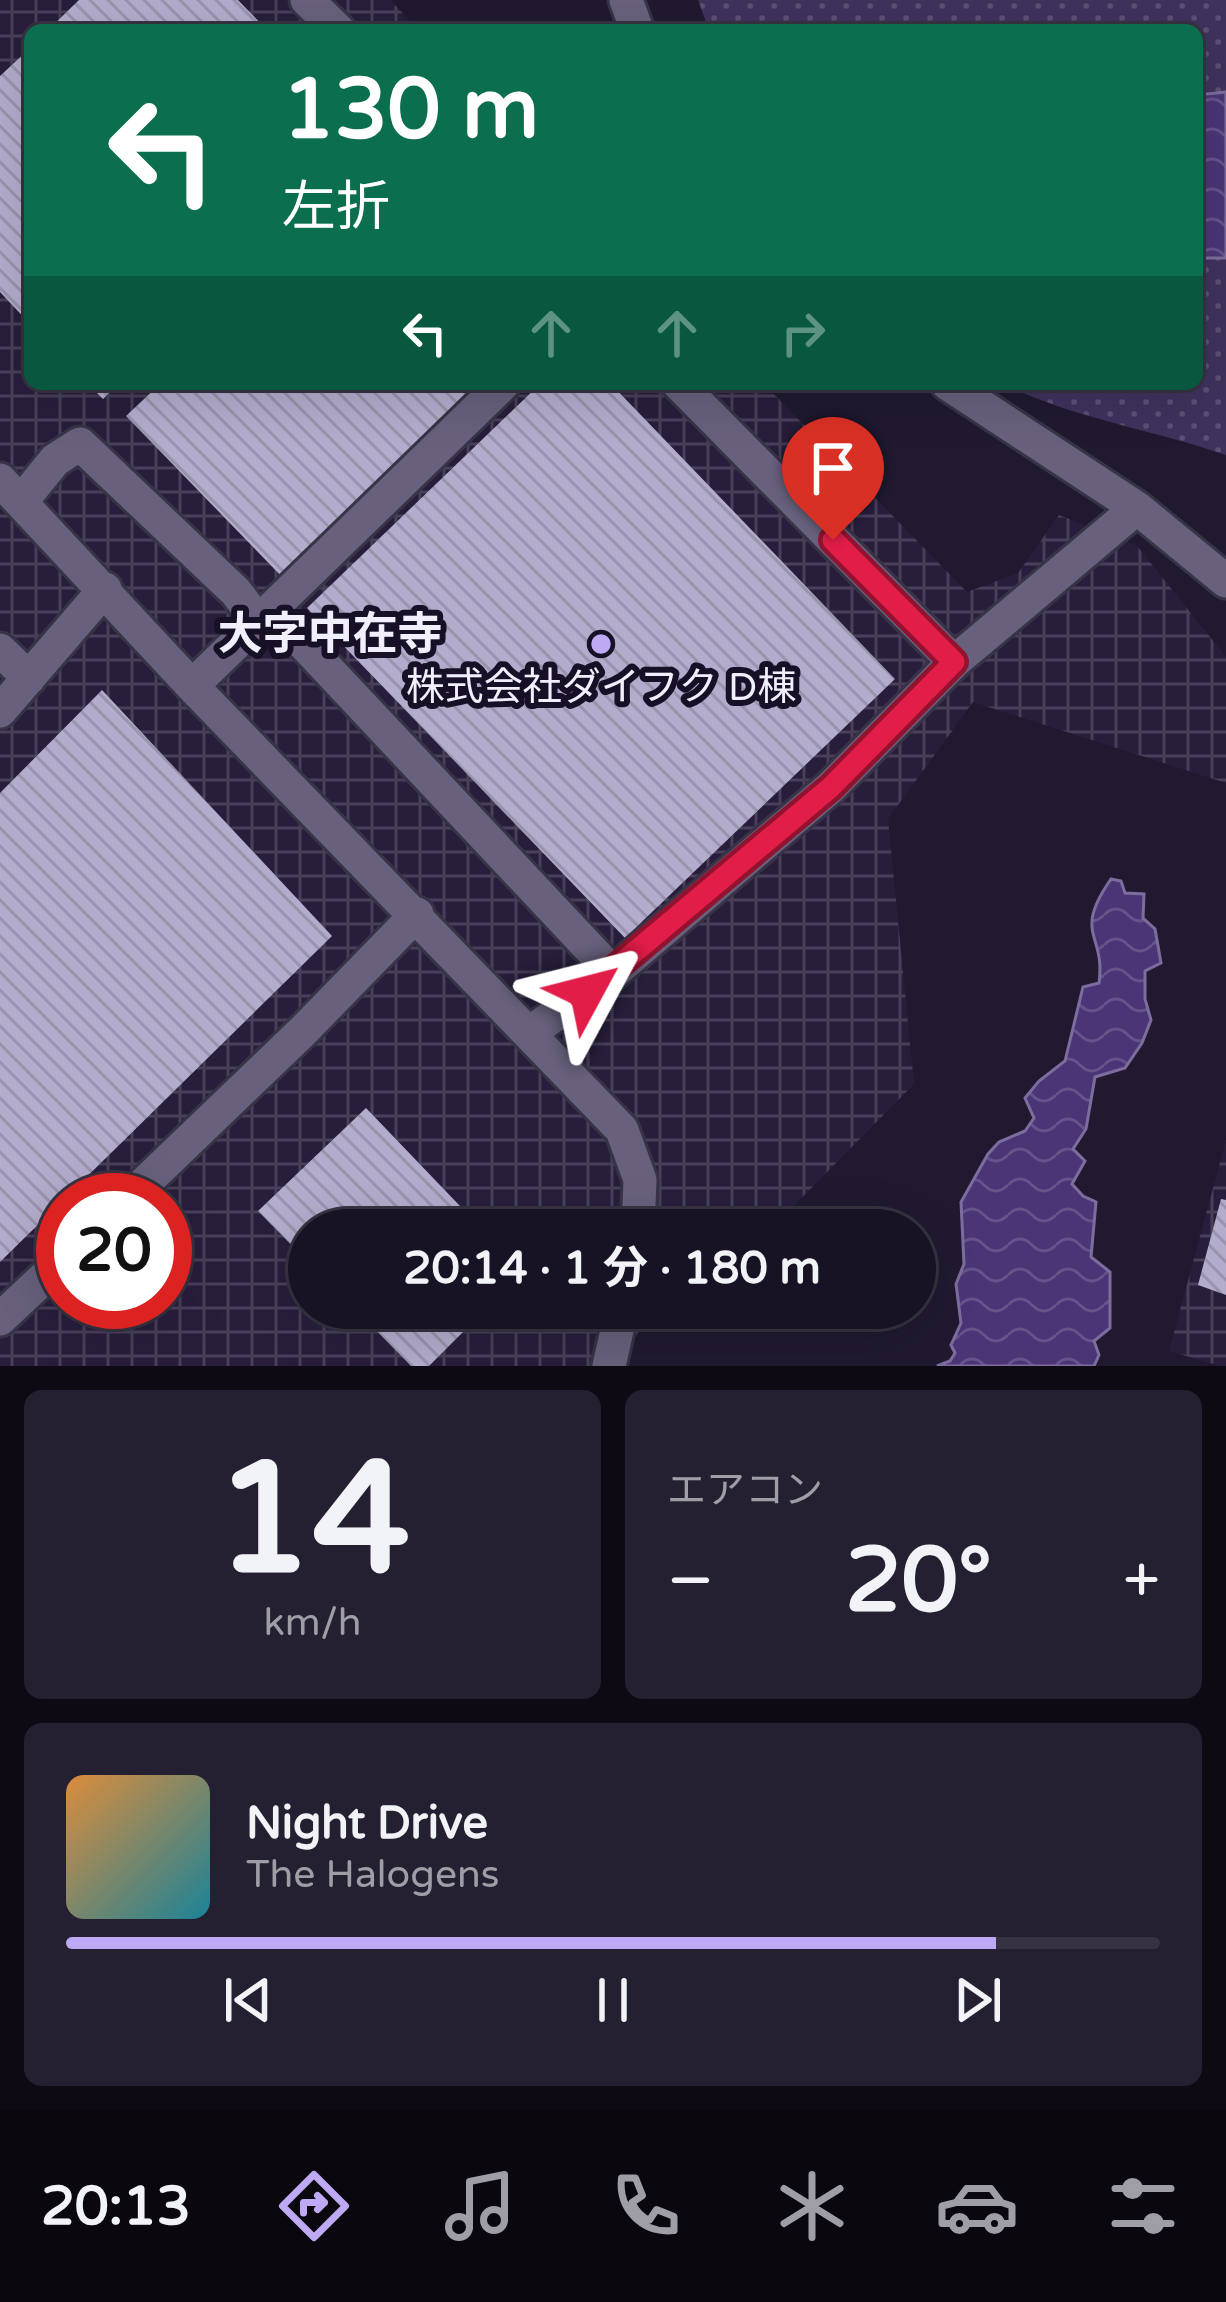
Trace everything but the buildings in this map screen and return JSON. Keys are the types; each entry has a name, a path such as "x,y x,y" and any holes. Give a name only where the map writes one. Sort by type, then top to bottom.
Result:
{"lane":[{"path":"308,0 332,24"},
{"path":"192,686 497,390"},
{"path":"685,390 954,662"},
{"path":"957,390 1137,508 1226,581"},
{"path":"613,973 264,615 80,444 10,491 622,1130 640,1180 639,1209"},
{"path":"531,1032 613,973 831,787 954,662 1137,508"},
{"path":"0,711 105,589"},
{"path":"0,650 29,678"},
{"path":"156,1173 417,914"},
{"path":"0,1319 36,1285"},
{"path":"609,1366 617,1329"}],"shaded area":[{"path":"0,0 390,0 413,24 24,24 24,390 770,390 967,592 1018,573 1059,515 1137,546 1226,657 1226,783 973,702 888,819 914,1084 791,1209 288,1209 288,1329 642,1329 609,1366 0,1366"},
{"path":"698,0 1226,0 1226,455 1018,390 1203,390 1203,24 707,24"},
{"path":"1226,1140 1226,1366 1220,1366 1169,1351"}],"water":[{"path":"1226,92 1226,258 1203,258 1203,94"},
{"path":"1111,879 1121,881 1125,893 1144,894 1143,918 1155,929 1161,963 1145,971 1151,1020 1142,1043 1125,1068 1095,1077 1086,1129 1073,1149 1085,1161 1072,1184 1096,1202 1091,1257 1110,1272 1110,1328 1094,1341 1099,1355 1094,1366 937,1366 955,1353 951,1345 961,1323 956,1284 964,1264 961,1202 988,1154 999,1142 1025,1131 1034,1118 1025,1098 1065,1061 1083,987 1099,983 1092,923"}],"place":[{"name":"株式会社ダイフク D棟","path":"601,644"}],"district":[{"name":"大字中在寺","path":"330,633"}],"route":[{"path":"587,992 831,787 954,662 833,540"}]}
